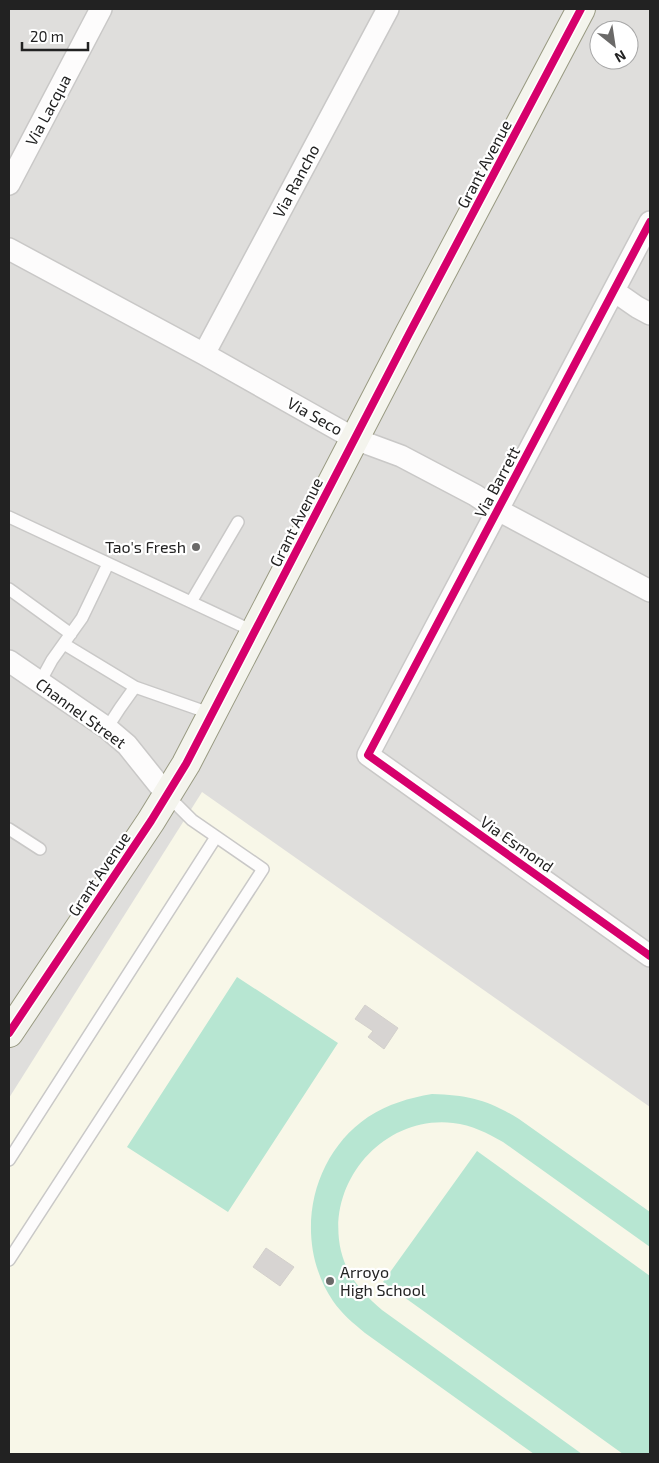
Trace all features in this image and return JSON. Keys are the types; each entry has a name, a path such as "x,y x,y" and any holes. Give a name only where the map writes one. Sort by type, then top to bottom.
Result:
{"main road":[{"name":"Grant Avenue","path":"9,1033 151,821 186,764 581,9"}],"street":[{"name":"Via Lacqua","path":"9,184 100,9"},
{"name":"Via Rancho","path":"204,354 388,9"},
{"name":"Via Barrett","path":"368,755 650,222"},
{"name":"Via Seco","path":"9,249 204,354 355,439 400,456 650,591"},
{"path":"614,291 650,314"},
{"name":"Channel Street","path":"9,661 107,728 127,745 167,795"},
{"name":"Via Esmond","path":"368,755 650,956"}],"lane":[{"path":"9,517 255,632"},
{"path":"191,602 238,522"},
{"path":"40,682 52,660 82,618 108,564"},
{"path":"9,589 71,634"},
{"path":"64,644 135,687 212,714"},
{"path":"107,728 135,687"},
{"path":"9,1260 263,868 192,820 167,795"},
{"path":"9,829 40,849"},
{"path":"9,1160 216,837"}],"shaded area":[{"path":"9,9 650,9 650,1454 9,1454"},
{"name":"Arroyo High School","path":"202,792 650,1107 650,1454 9,1454 9,1098"}],"green space":[{"path":"237,977 338,1043 228,1212 127,1147"},
{"path":"432,1094 468,1097 498,1107 519,1119 650,1212 650,1247 503,1142 473,1128 453,1123 427,1123 404,1130 383,1142 365,1158 351,1179 342,1201 338,1226 341,1251 347,1269 368,1298 582,1454 534,1454 365,1333 336,1306 321,1278 313,1253 311,1227 313,1202 320,1177 332,1154 348,1134 376,1112 399,1102"},
{"path":"477,1151 650,1276 650,1454 623,1454 383,1282"}],"building":[{"path":"365,1005 398,1028 384,1049 368,1037 373,1031 355,1019"},
{"path":"266,1248 294,1267 280,1286 253,1267"}],"cycle path":[{"path":"9,1033 151,821 186,764 409,334 581,9"},
{"path":"650,222 368,755 650,956"}],"place":[{"name":"Tao's Fresh","path":"196,547"},
{"name":"Arroyo High School","path":"330,1281"}]}
